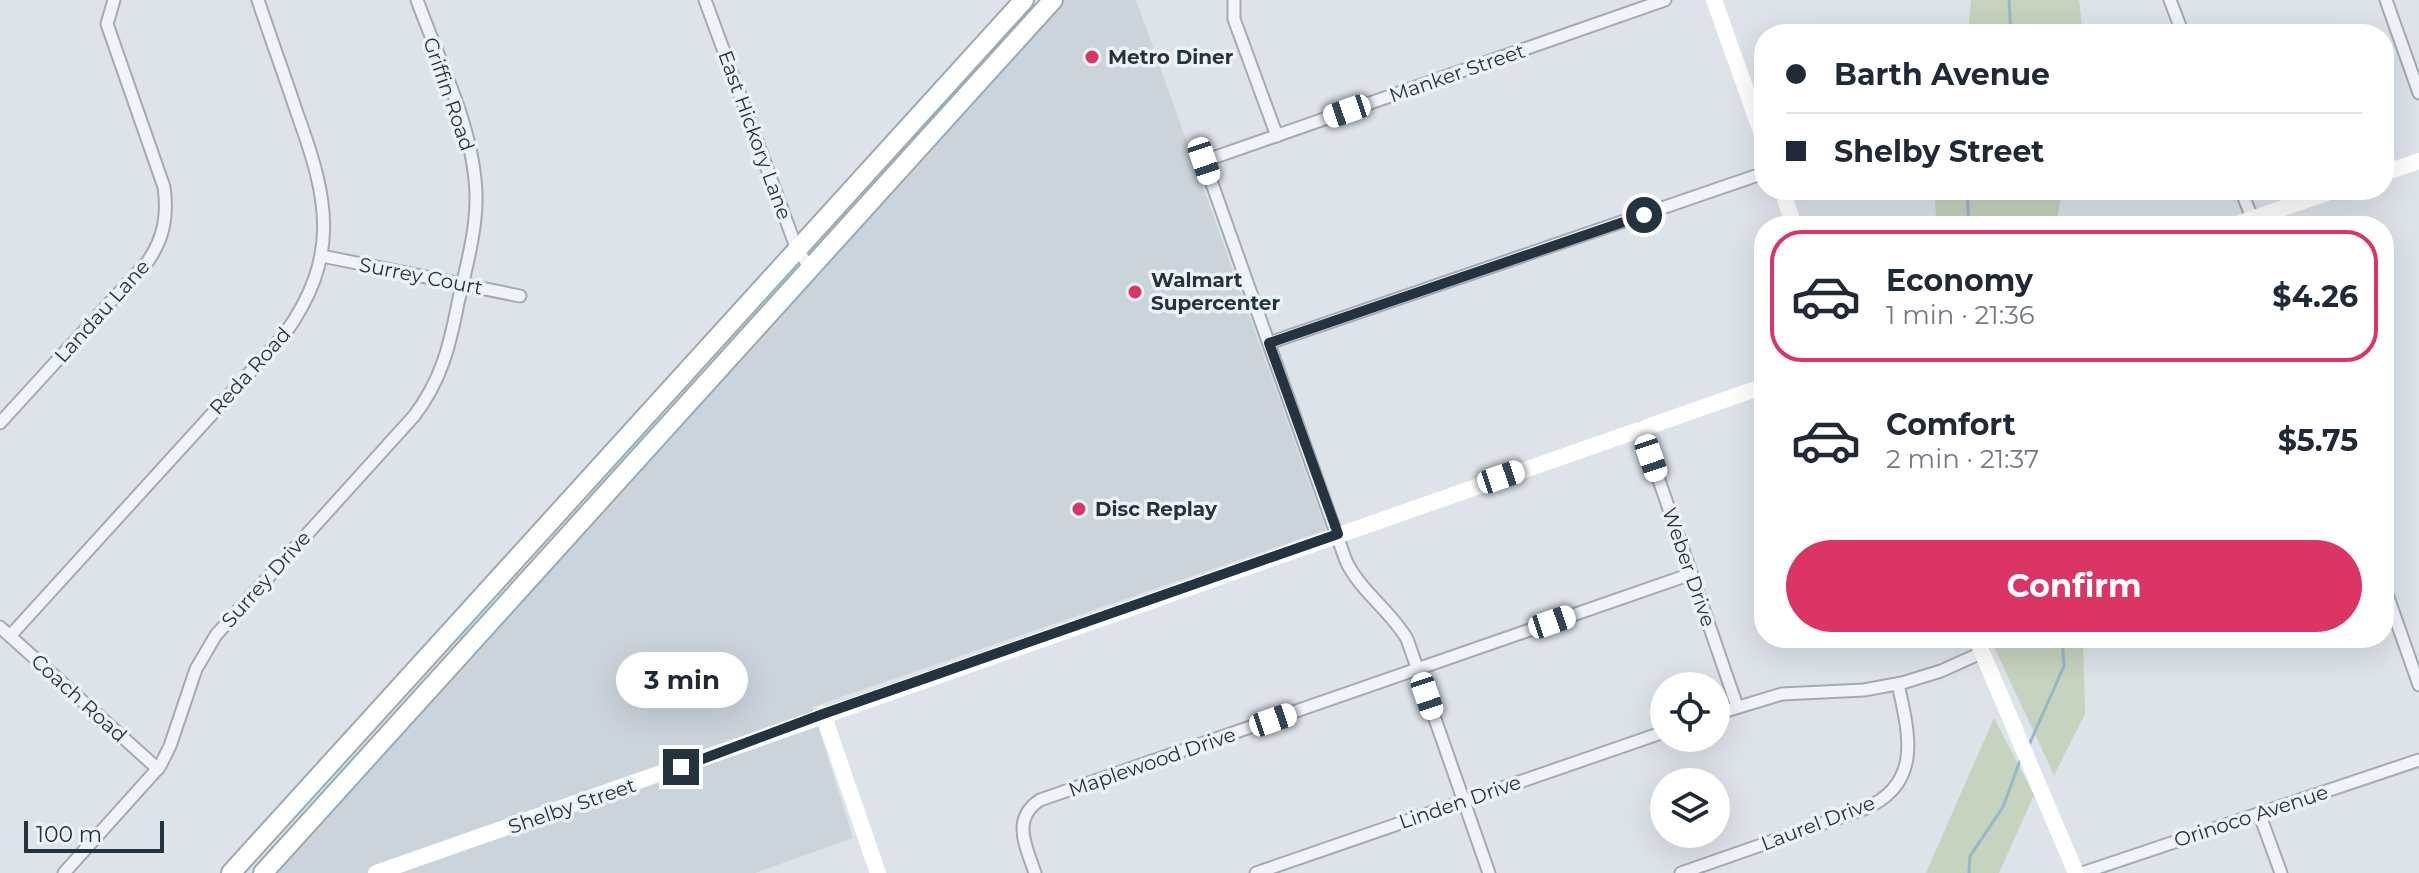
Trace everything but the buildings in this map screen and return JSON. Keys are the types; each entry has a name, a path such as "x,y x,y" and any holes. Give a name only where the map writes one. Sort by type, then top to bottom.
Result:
{"main road":[{"path":"231,873 796,247 1024,0"},
{"path":"263,873 1053,0"}],"street":[{"name":"Landau Lane","path":"1,420 148,261 163,230 167,209 164,187 107,24 114,0"},
{"name":"Reda Road","path":"10,636 284,335 308,298 322,256 325,213 319,174 258,0"},
{"name":"Griffin Road","path":"417,0 473,165 476,208 462,284"},
{"name":"East Hickory Lane","path":"705,0 796,247 810,268"},
{"path":"1234,0 1234,19 1277,136"},
{"name":"Manker Street","path":"1269,343 1204,161 1665,0"},
{"path":"1714,0 1754,112"},
{"path":"2170,0 2179,24"},
{"path":"2386,0 2419,93"},
{"path":"2394,170 2419,161"},
{"path":"1489,873 1418,669 1400,627 1352,573 1269,343 1754,176"},
{"path":"2269,216 2310,200"},
{"name":"Surrey Court","path":"322,256 520,296"},
{"name":"Surrey Drive","path":"64,873 158,769 170,746 196,669 216,635 427,398 448,355 462,284"},
{"name":"Shelby Street","path":"376,873 1754,389"},
{"name":"Weber Drive","path":"1641,428 1737,706"},
{"name":"Maplewood Drive","path":"1035,873 1021,832 1025,815 1040,800 1691,574"},
{"path":"2394,614 2419,685"},
{"name":"Coach Road","path":"0,627 158,769"},
{"path":"1730,709 1790,693 1847,691 1898,684 1941,671 1976,648"},
{"path":"1981,648 2076,873"},
{"name":"Laurel Drive","path":"1681,873 1864,809 1883,799 1902,776 1909,751 1898,684"},
{"path":"823,714 878,873"},
{"name":"Linden Drive","path":"1256,873 1650,737"},
{"name":"Orinoco Avenue","path":"2082,873 2419,760"},
{"path":"2259,813 2281,873"}],"shaded area":[{"path":"1064,0 1136,0 1326,530 812,707 853,838 755,873 277,873"}],"green space":[{"path":"1971,0 2079,0 2082,24 1969,24"},
{"path":"1935,200 2060,200 2058,216 1936,216"},
{"path":"1995,648 2083,648 2085,714 2054,775"},
{"path":"1994,718 2034,795 1999,873 1926,873"}],"waterway":[{"path":"2009,0 2010,24"},
{"path":"1968,200 1968,216"},
{"path":"2029,745 2064,666 2063,648"},
{"path":"1969,873 1970,856 2003,807 2021,758"}],"place":[{"name":"Metro Diner","path":"1092,57"},
{"name":"Walmart Supercenter","path":"1135,292"},
{"name":"Disc Replay","path":"1079,509"}],"route":[{"path":"681,767 823,714 1338,534 1269,343 1644,215"}]}
